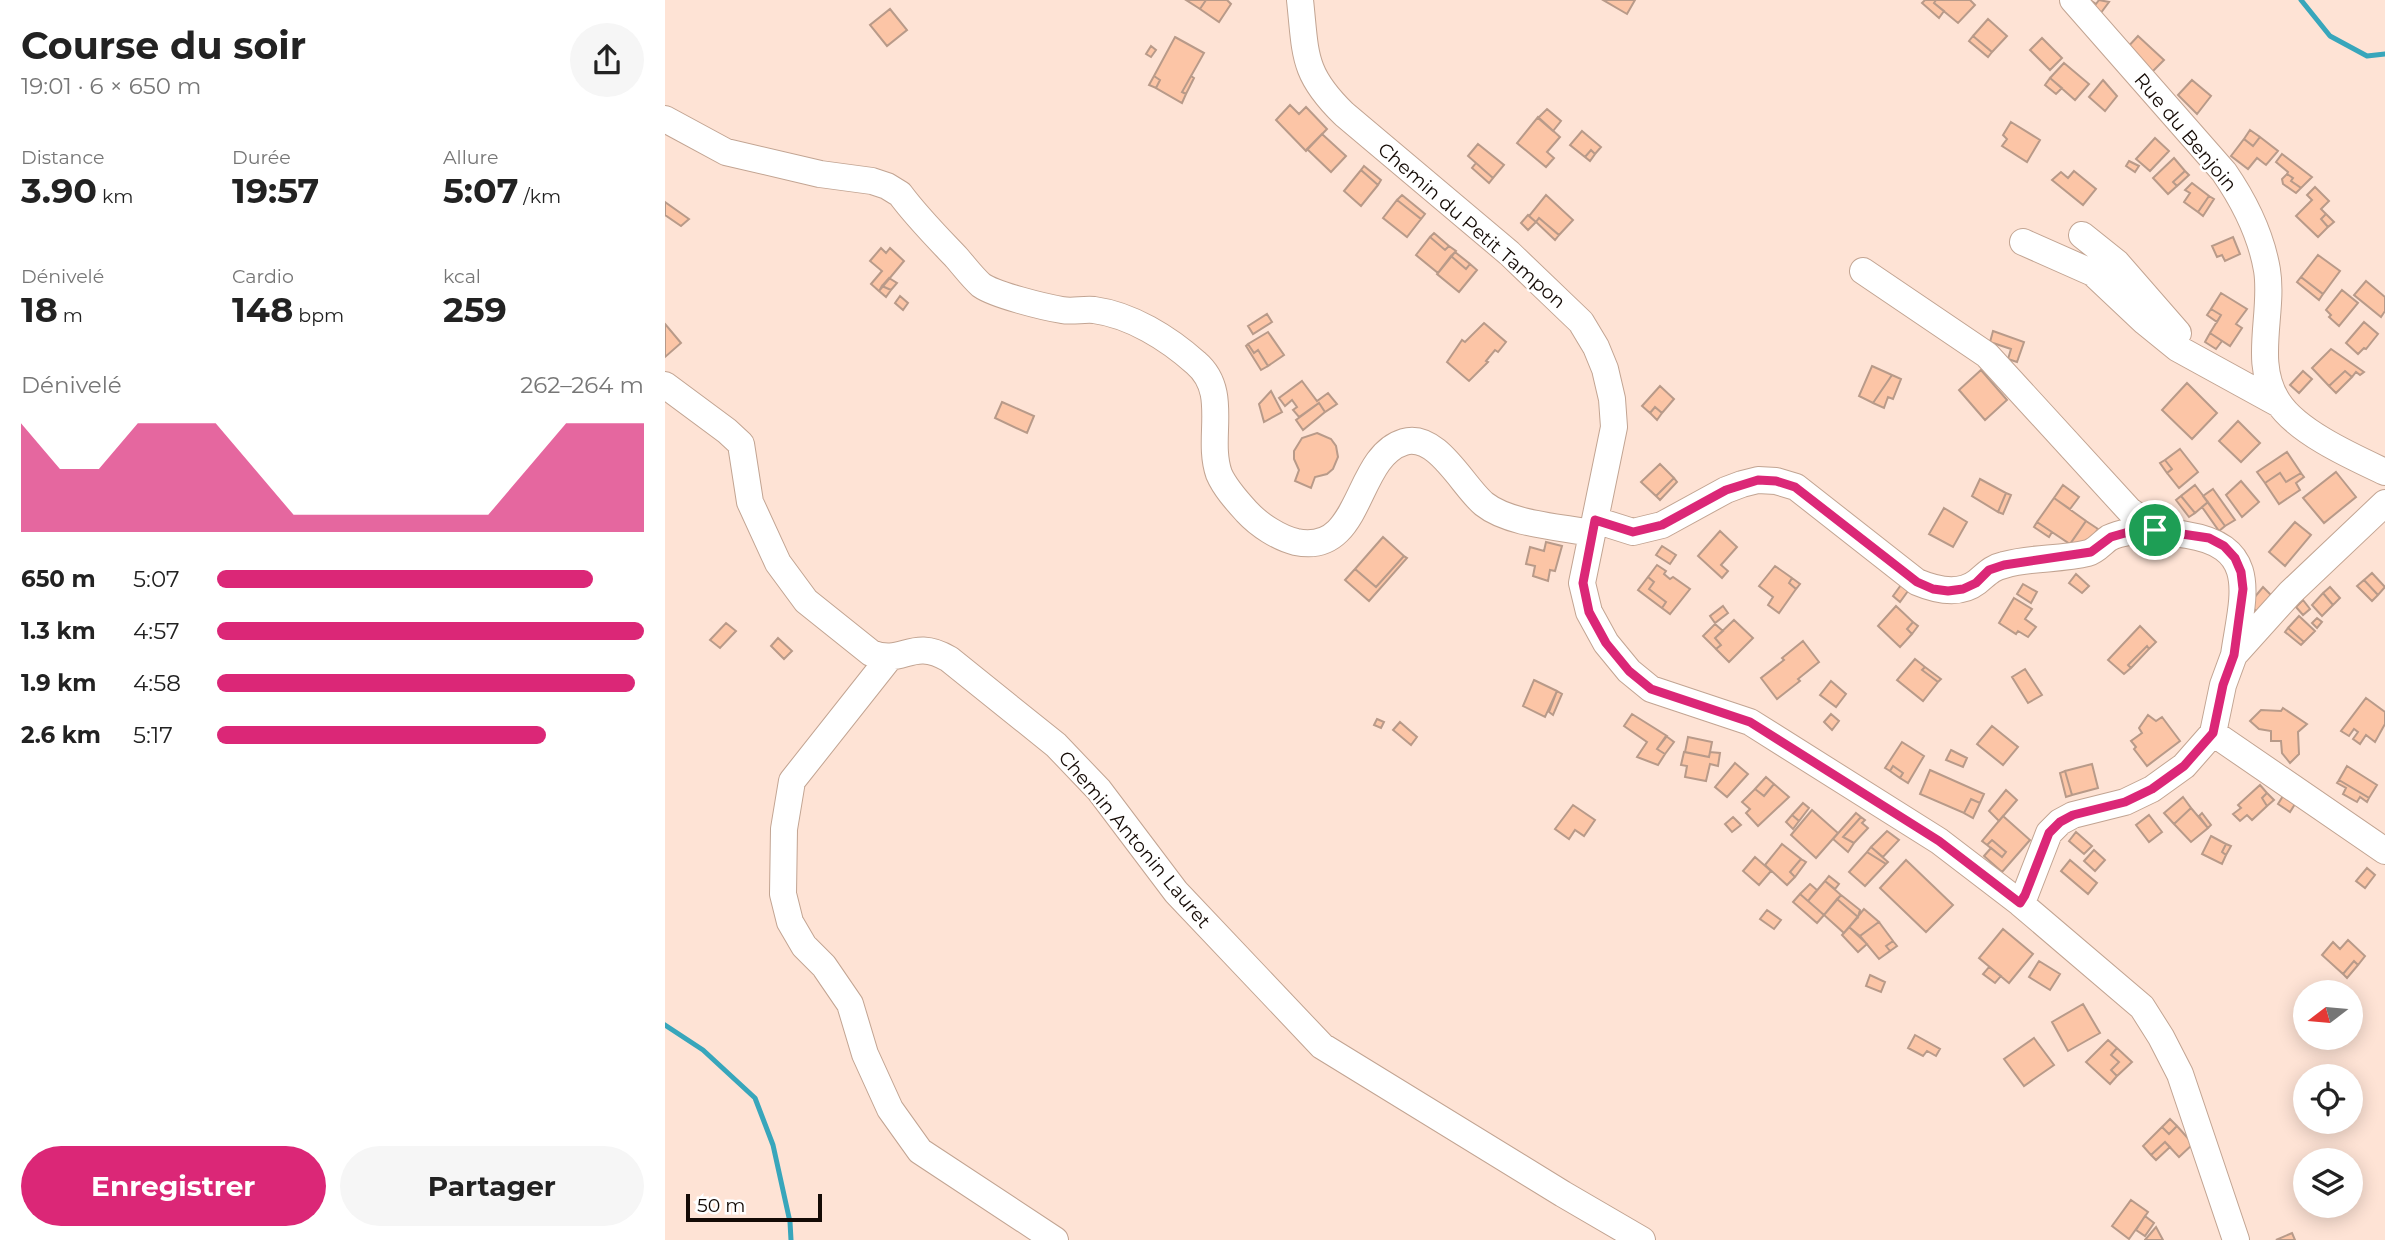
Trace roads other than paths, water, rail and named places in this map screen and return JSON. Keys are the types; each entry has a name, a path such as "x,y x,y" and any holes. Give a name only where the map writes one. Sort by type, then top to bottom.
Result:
{"street":[{"name":"Chemin du Petit Tampon","path":"1300,0 1306,55 1311,74 1324,93 1355,123 1509,253 1581,322 1596,347 1605,369 1612,399 1614,426 1583,583 1589,612 1606,643 1629,671 1651,689 1750,722 1939,841 2020,903 2142,1007 2180,1074 2236,1240"},
{"name":"Rue du Benjoin","path":"2073,0 2224,172 2240,195 2262,248 2267,271 2265,364 2269,385 2279,404 2311,432 2385,472"},
{"path":"665,119 726,152 820,174 872,181 887,186 899,194 983,286 1023,301 1064,311 1092,310 1120,316 1156,334 1197,364 1206,374 1215,400 1215,442 1219,474 1233,497 1253,519 1280,536 1296,542 1314,544 1327,541 1339,533 1378,464 1392,449 1404,442 1415,441 1428,445 1455,470 1484,504 1498,512 1528,521 1633,532 1662,525 1742,484 1758,480 1776,481 1795,487 1917,582 1933,589 1948,591 1963,589 1976,583 1989,570 2004,565 2091,552 2111,537 2132,531 2155,530 2209,538 2224,546 2235,558 2241,572 2243,589 2234,655 2223,685 2213,733 2184,766 2152,789 2125,802 2073,815 2060,822 2049,833 2020,903"},
{"path":"2082,235 2117,263 2199,359"},
{"path":"2024,242 2093,273 2177,348 2279,404"},
{"path":"1863,271 1987,355 2129,510 2155,530"},
{"path":"665,385 727,430 741,444 750,502 778,563 806,601 871,653 890,657 792,781 784,829 783,894 790,922 804,946 824,967 850,1004 865,1054 890,1109 920,1151 1055,1240"},
{"path":"2234,655 2290,593 2385,503"},
{"name":"Chemin Antonin Lauret","path":"890,657 923,649 937,652 1056,745 1099,790 1176,892 1322,1045 1642,1240"},
{"path":"2213,733 2385,851"}],"waterway":[{"path":"2301,0 2330,36 2367,56 2385,54"},
{"path":"665,1025 703,1050 755,1098 773,1145 790,1222 791,1240"}]}
